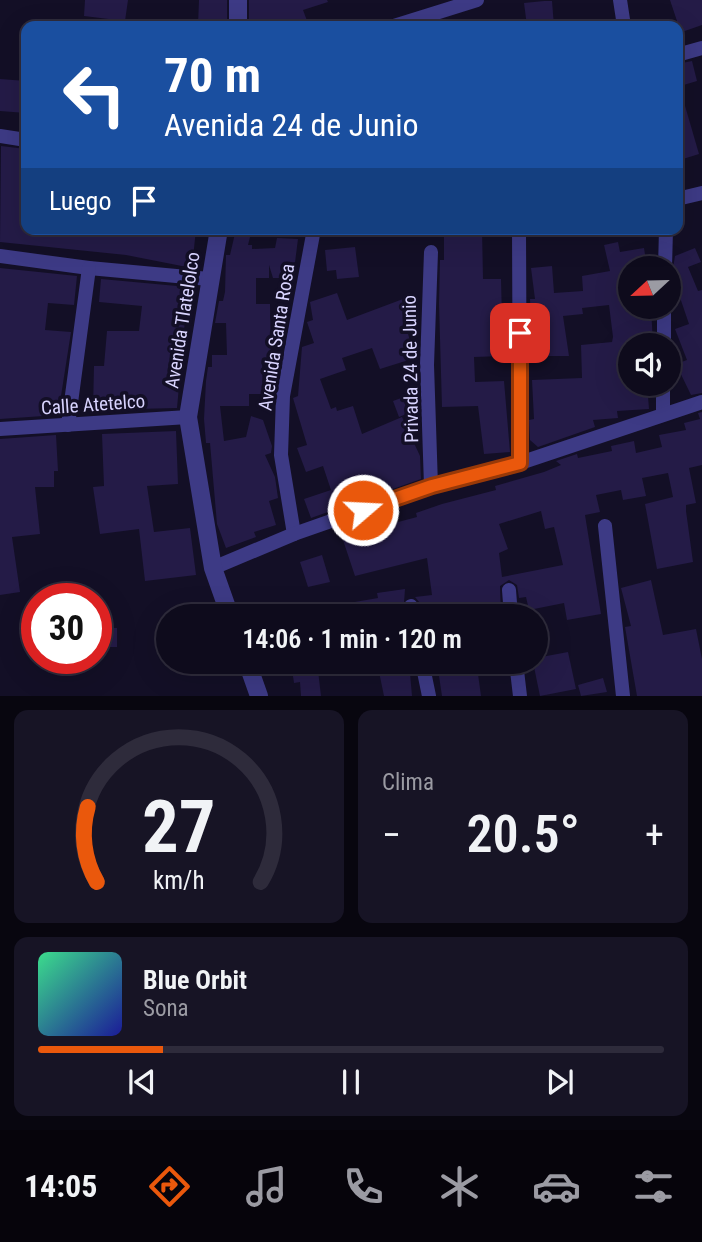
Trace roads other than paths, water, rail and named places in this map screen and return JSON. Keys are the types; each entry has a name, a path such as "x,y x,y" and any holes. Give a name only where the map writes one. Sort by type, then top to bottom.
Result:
{"street":[{"path":"238,0 238,21"},
{"path":"410,21 477,0"},
{"path":"620,0 623,21"},
{"path":"683,53 702,48"},
{"path":"0,136 21,139"},
{"path":"683,198 702,193"},
{"name":"Avenida Tlatelolco","path":"218,235 188,417 213,568 226,604"},
{"name":"Avenida Santa Rosa","path":"294,534 281,454 283,396 312,235"},
{"path":"519,235 520,463"},
{"path":"665,256 666,235"},
{"name":"Privada 24 de Junio","path":"431,252 427,365 432,486"},
{"path":"0,256 89,268 209,279"},
{"path":"68,425 89,268"},
{"path":"663,396 663,414"},
{"path":"213,568 294,534 432,486 520,463 702,402"},
{"name":"Calle Atetelco","path":"0,429 188,417"},
{"path":"605,526 623,696"},
{"path":"509,590 511,604"},
{"path":"251,674 259,696"},
{"path":"424,674 429,696"},
{"path":"517,674 520,696"}]}
